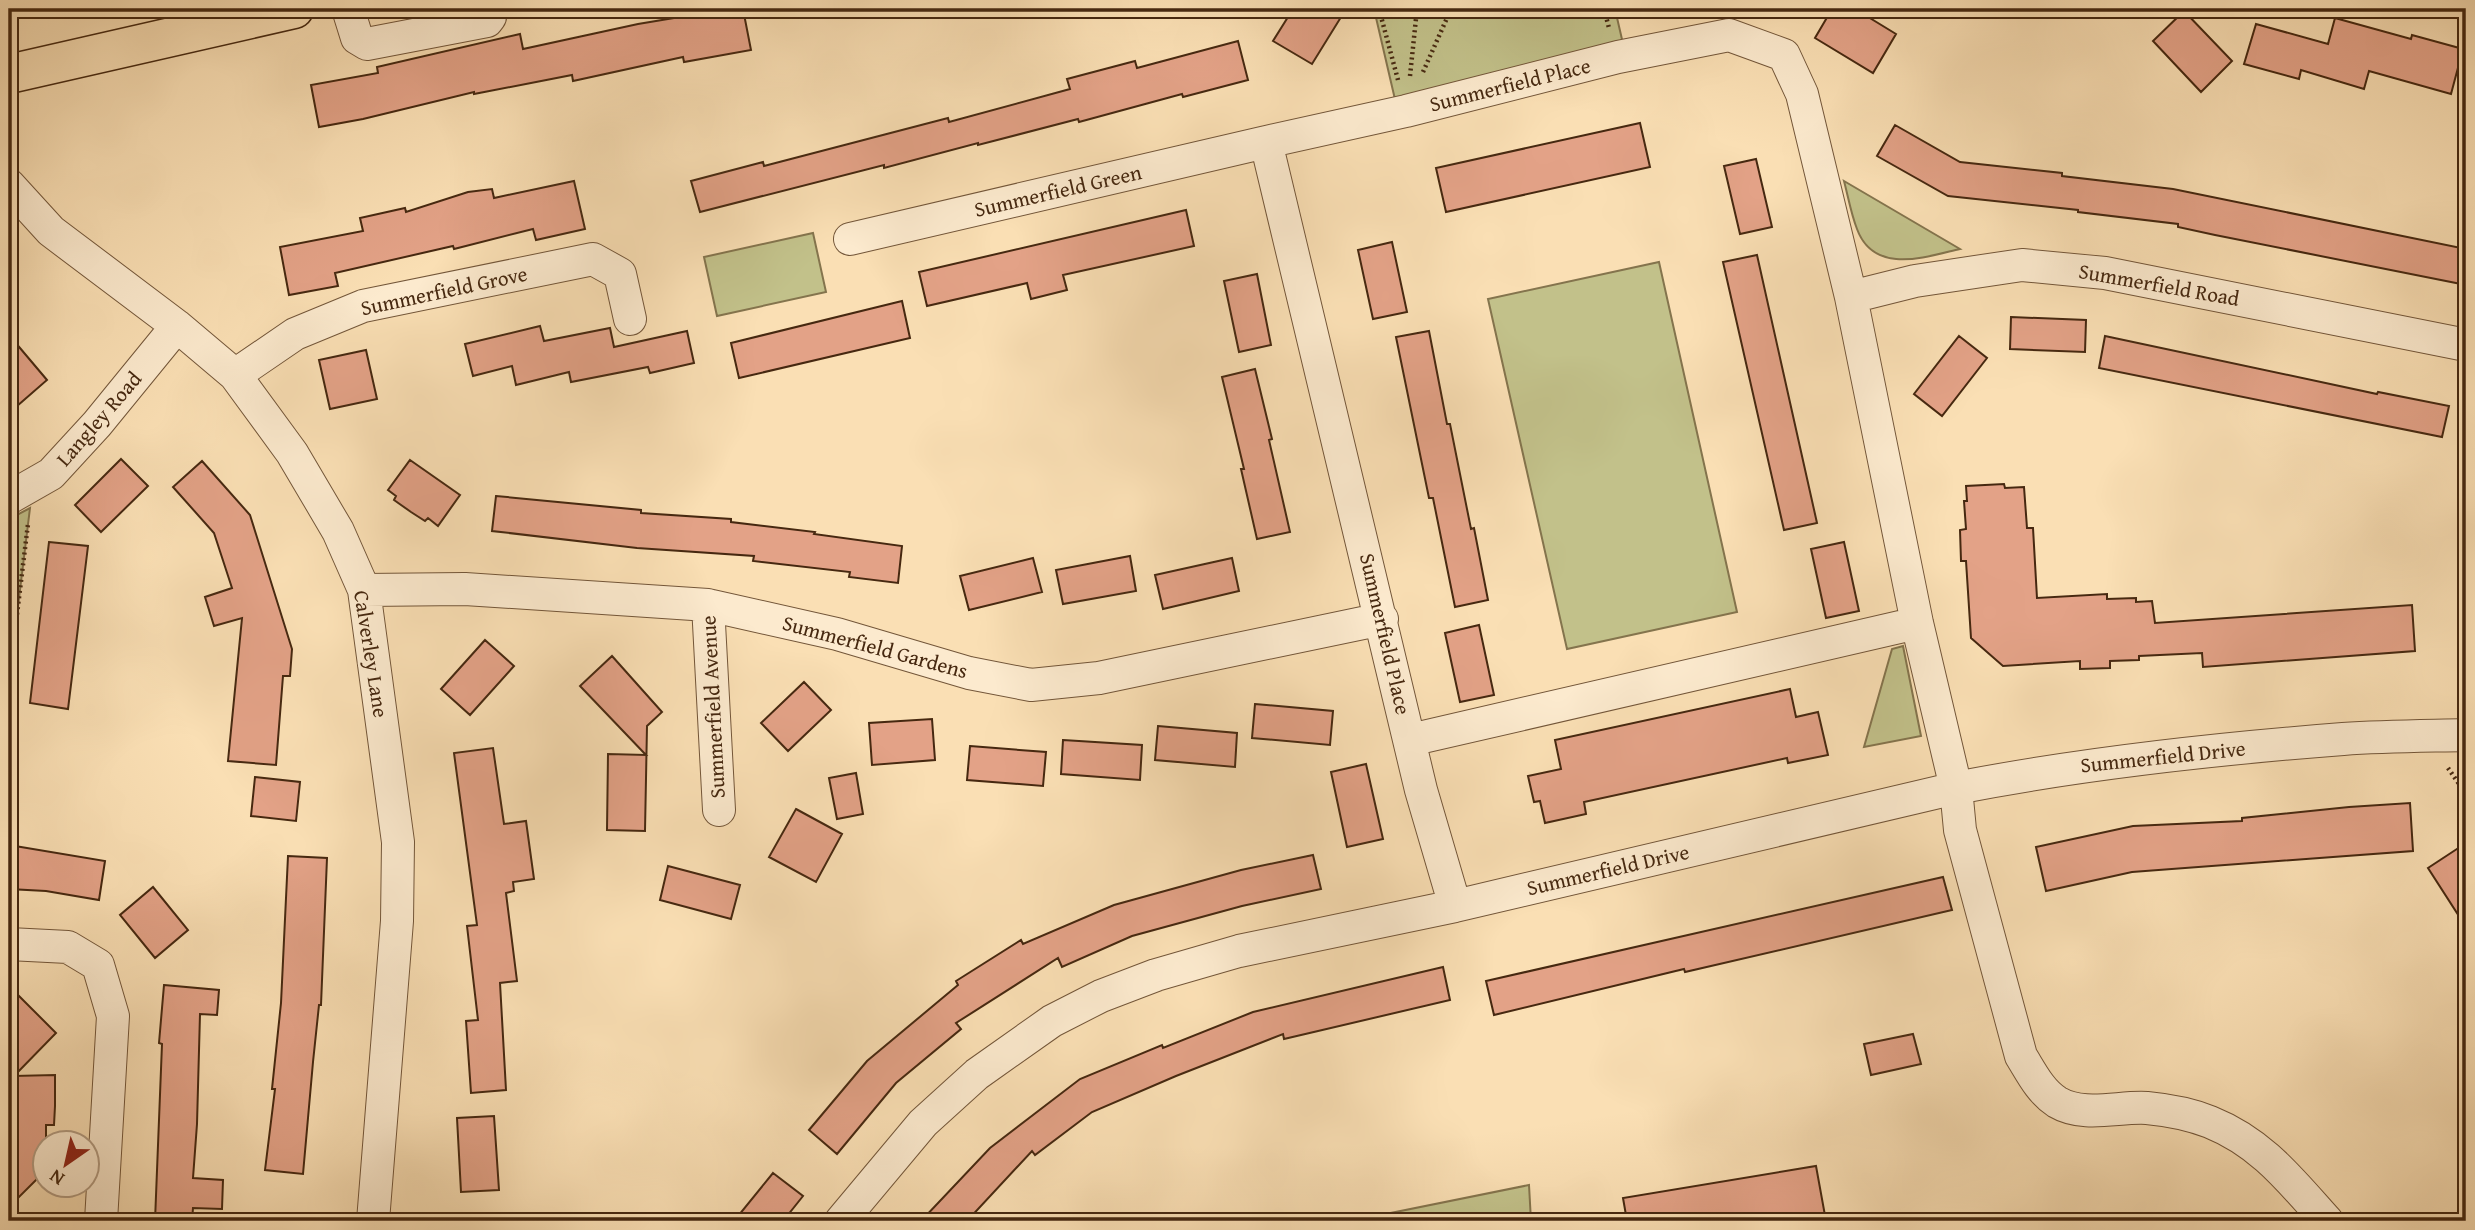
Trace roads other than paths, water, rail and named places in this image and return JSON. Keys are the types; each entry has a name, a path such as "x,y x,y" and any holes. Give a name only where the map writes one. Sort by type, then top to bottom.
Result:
{"main road":[{"path":"9,74 293,9"}],"street":[{"path":"348,9 357,38 367,44 487,21 490,17 489,9"},
{"name":"Summerfield Place","path":"1455,906 1421,790 1266,142 1406,111 1618,57 1729,35 1784,55 1802,94 1851,297 1917,623 1956,788 1960,830 2021,1056 2038,1084 2058,1102 2085,1110 2145,1108 2182,1113 2210,1122 2265,1154 2326,1221"},
{"name":"Summerfield Green","path":"850,239 1266,142"},
{"name":"Calverley Lane","path":"9,186 51,231 177,326 235,375 292,453 338,531 363,590 398,842 397,921 373,1221"},
{"name":"Summerfield Grove","path":"235,375 295,334 363,306 593,259 620,274 629,318"},
{"name":"Summerfield Road","path":"1851,297 1915,281 2022,265 2061,268 2105,273 2466,345"},
{"name":"Langley Road","path":"21,491 51,474 97,424 177,326"},
{"name":"Summerfield Gardens","path":"363,590 465,589 708,605 837,634 969,673 1031,685 1099,678 1382,619"},
{"name":"Summerfield Avenue","path":"708,605 719,810"},
{"path":"1410,740 1917,623"},
{"name":"Summerfield Drive","path":"841,1221 923,1123 977,1074 1052,1021 1101,996 1156,975 1239,951 1455,906 1956,788 2098,763 2345,739 2466,735"},
{"path":"9,944 68,947 98,965 113,1016 101,1221"}]}
